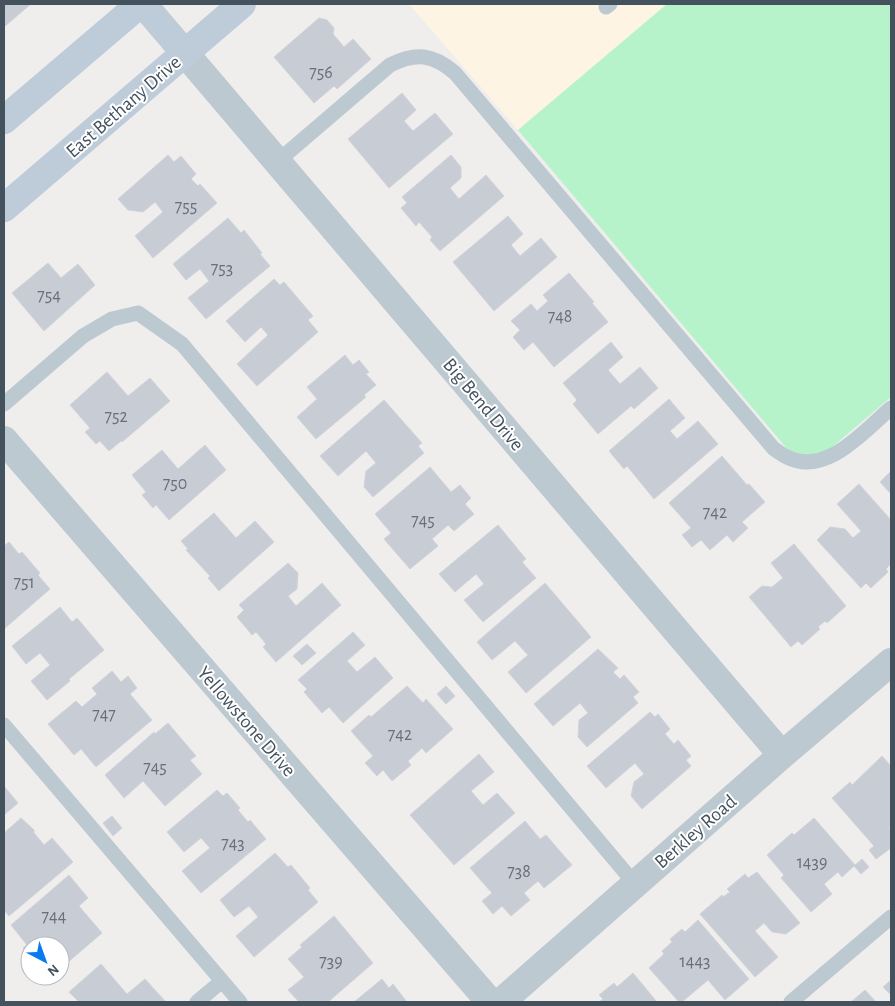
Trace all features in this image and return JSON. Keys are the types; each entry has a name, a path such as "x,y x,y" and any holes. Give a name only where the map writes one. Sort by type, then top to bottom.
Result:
{"main road":[{"path":"4,120 142,4 184,52"},
{"name":"East Bethany Drive","path":"4,208 242,4"}],"street":[{"name":"Big Bend Drive","path":"184,52 782,755"},
{"name":"Yellowstone Drive","path":"4,440 490,1002"},
{"name":"Berkley Road","path":"501,1002 782,755 891,662"}],"lane":[{"path":"278,161 390,65 403,58 417,56 431,58 444,63 455,73 774,448 787,458 803,462 819,461 834,456 891,408"},
{"path":"4,404 82,336 112,319 138,313 182,344 635,884"},
{"path":"4,725 240,1002"},
{"path":"791,1002 891,917"},
{"path":"197,1002 222,981"}],"shaded area":[{"path":"409,4 667,4 518,130"}],"green space":[{"path":"667,4 891,4 891,397 805,470 518,130"}],"building":[{"path":"4,4 31,4 4,27"},
{"path":"319,18 327,20 334,28 333,34 344,47 353,39 371,59 337,89 334,86 314,103 274,57"},
{"path":"402,93 416,110 404,121 413,131 435,113 453,134 389,188 348,139"},
{"path":"168,155 174,162 181,156 196,174 191,179 198,186 200,184 217,203 153,258 135,236 163,212 155,202 143,212 128,210 118,199"},
{"path":"451,155 461,167 461,178 450,188 459,199 486,175 504,196 440,251 430,240 432,237 419,222 416,226 401,208 407,203 402,197"},
{"path":"508,216 523,234 511,245 520,256 541,238 557,257 494,311 453,262"},
{"path":"228,218 241,233 244,230 270,266 206,319 188,298 209,281 200,269 186,280 173,264"},
{"path":"48,263 61,278 78,264 95,285 44,331 12,293"},
{"path":"569,273 594,302 592,303 608,322 554,367 533,342 524,350 513,337 520,330 511,321 531,304 537,311 548,301 543,295"},
{"path":"274,279 280,285 284,282 313,316 308,320 318,332 257,386 237,364 268,335 261,327 245,342 226,321"},
{"path":"611,342 623,357 608,370 620,384 640,367 658,388 634,409 631,406 598,434 573,404 577,400 563,383"},
{"path":"345,355 353,365 359,360 369,372 366,374 376,385 364,395 366,397 316,439 297,417 317,399 307,387"},
{"path":"107,372 128,396 150,378 170,401 109,451 100,441 96,444 85,432 90,428 70,405"},
{"path":"669,399 685,418 670,431 677,439 698,421 718,444 654,499 627,466 624,469 609,451"},
{"path":"384,400 422,443 418,446 424,453 373,497 364,487 366,471 376,463 366,451 338,476 320,456"},
{"path":"205,445 226,470 169,520 156,505 153,508 142,495 146,492 132,475 162,450 178,469"},
{"path":"722,456 747,485 749,484 765,502 742,522 748,528 733,542 727,535 710,550 701,540 692,547 682,535 691,528 669,503"},
{"path":"430,467 451,492 460,485 471,498 465,504 474,514 454,531 448,525 432,539 438,546 410,569 384,539 391,533 375,514"},
{"path":"891,471 891,494 880,482"},
{"path":"859,484 891,520 891,564 886,569 888,572 871,588 866,583 861,588 817,540 830,527 845,529 853,538 861,531 837,504"},
{"path":"214,513 236,538 255,521 274,542 219,591 208,578 210,576 186,550 188,549 181,541"},
{"path":"498,525 526,559 522,562 536,578 483,622 464,600 484,584 476,574 455,592 439,574"},
{"path":"9,542 19,554 22,552 40,573 38,575 50,589 4,629 4,546"},
{"path":"794,544 846,606 827,623 825,621 818,627 820,629 802,645 798,641 791,647 749,597 762,586 772,587 783,578 771,563"},
{"path":"288,563 298,573 297,589 288,596 296,606 322,583 341,605 276,662 263,647 266,644 256,632 252,635 237,617 244,610 239,605"},
{"path":"545,583 591,637 526,693 508,672 528,655 515,641 492,660 477,642"},
{"path":"60,607 72,622 77,618 104,650 47,700 31,681 50,665 40,653 26,664 12,646"},
{"path":"353,632 365,645 347,661 357,672 375,657 393,678 343,723 329,707 322,713 304,692 307,689 298,680"},
{"path":"307,644 316,653 302,665 293,656"},
{"path":"598,649 618,668 613,672 620,679 624,675 639,692 633,697 638,703 587,747 578,737 579,720 588,713 580,703 553,726 534,704"},
{"path":"112,671 121,682 128,676 137,688 130,694 152,720 96,767 81,749 74,755 48,724 76,701 82,707 97,694 92,688"},
{"path":"407,686 423,703 426,699 453,729 426,753 422,748 408,761 411,765 392,781 383,770 377,776 365,763 373,756 351,731 369,715 371,717"},
{"path":"446,686 455,696 446,704 437,694"},
{"path":"650,712 655,717 658,714 670,729 665,734 674,744 678,740 691,756 686,760 691,766 642,809 631,796 634,782 644,774 635,763 606,788 587,766"},
{"path":"168,723 196,756 190,760 202,774 165,806 143,781 124,798 105,775 154,732 155,734"},
{"path":"479,754 494,772 471,791 483,805 497,793 515,813 454,865 410,815"},
{"path":"882,756 891,766 891,826 889,828 891,831 891,848 876,859 869,850 874,846 832,798 850,782 852,785"},
{"path":"4,786 18,803 4,815"},
{"path":"217,790 223,796 227,793 240,808 238,810 248,822 250,820 266,839 201,893 182,871 210,848 201,838 184,852 167,832"},
{"path":"112,816 122,828 113,836 103,823"},
{"path":"21,818 34,830 34,833 44,845 52,838 73,862 9,916 4,910 4,833"},
{"path":"814,818 855,865 862,859 869,867 861,874 854,866 842,877 838,872 824,884 832,894 811,912 781,878 784,875 767,855 792,833 794,835"},
{"path":"525,821 540,839 546,835 572,865 544,888 538,881 524,893 530,900 511,916 502,906 493,914 482,901 492,893 470,868"},
{"path":"275,853 288,867 291,865 310,888 308,890 318,902 254,957 236,936 258,917 249,906 234,917 220,900"},
{"path":"757,872 800,923 786,934 772,932 764,923 755,931 778,957 755,977 700,914 722,895 723,897 730,892 727,889 745,874 748,878"},
{"path":"69,875 88,898 79,906 102,933 70,960 70,936 20,936 11,925"},
{"path":"334,916 373,963 328,1002 299,1002 288,990 304,977 288,959 302,947 300,945"},
{"path":"698,920 749,979 725,1000 708,980 682,1002 679,1002 649,968 664,954 662,951 672,942 670,939 682,929 685,932"},
{"path":"101,964 127,994 145,979 165,1001 79,1002 69,992"},
{"path":"633,973 657,1002 599,1002 603,999 599,995 614,983 617,987"},
{"path":"382,979 389,988 393,984 407,1002 354,1002"},
{"path":"891,980 891,995 883,987"},
{"path":"865,990 876,1002 851,1002"}]}
